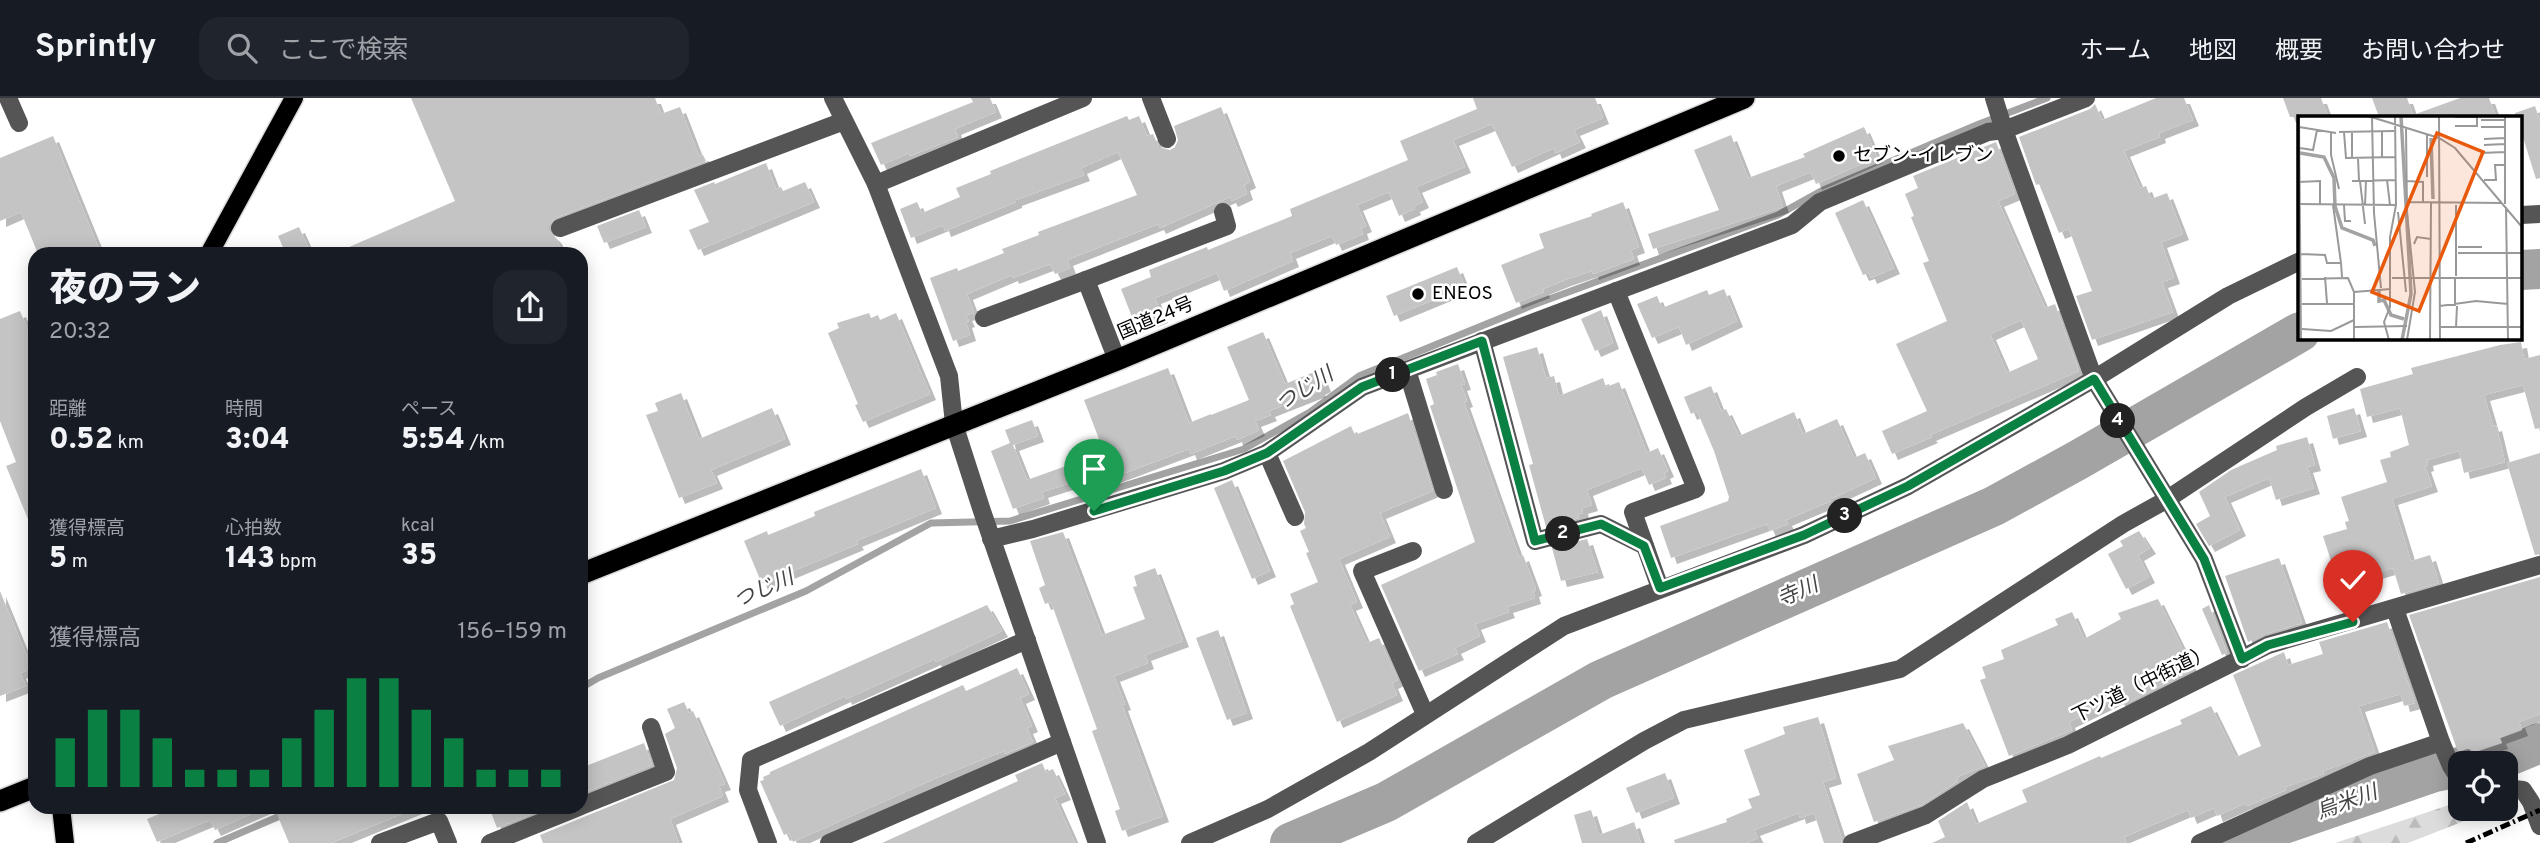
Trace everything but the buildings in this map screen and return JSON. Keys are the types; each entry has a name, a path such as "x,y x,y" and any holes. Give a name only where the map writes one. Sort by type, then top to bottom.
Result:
{"highway":[{"name":"国道24号","path":"588,571 1117,360 1744,98"},
{"path":"0,802 28,791"}],"main road":[{"path":"213,247 294,98"},
{"path":"62,814 65,843"}],"street":[{"path":"8,98 19,123"},
{"path":"833,98 876,184 949,376 954,424 1097,843"},
{"path":"876,184 1083,98"},
{"path":"1151,98 1167,139"},
{"path":"990,534 1033,529 1224,471 1267,453 1362,387 1792,225 1820,202 1988,132 1999,116 2086,98"},
{"path":"1999,116 2096,383 2204,559 2242,659"},
{"path":"560,228 844,121"},
{"path":"984,318 1227,226 1223,212"},
{"path":"2522,215 2540,214"},
{"path":"1190,843 1268,809 1369,752 1564,626 1804,535 1908,486 2096,383 2228,296 2298,262"},
{"path":"1086,280 1117,360"},
{"path":"1616,291 1696,489 1633,512 1660,588"},
{"path":"1482,341 1535,541 1601,524 1644,546"},
{"path":"1407,370 1444,490"},
{"path":"1476,843 1644,741 1684,720 1900,669 2164,497 2357,377"},
{"path":"1267,453 1295,517"},
{"path":"1413,551 1362,572 1424,714"},
{"name":"下ツ道（中街道）","path":"1852,843 1926,815 1983,779 2068,745 2268,645 2540,565"},
{"path":"2395,608 2448,759"},
{"path":"768,843 748,790 751,760 1027,640"},
{"path":"588,803 666,772 651,727"},
{"path":"829,843 1062,742"},
{"path":"2200,843 2370,766 2441,742"},
{"path":"2518,789 2524,790 2540,827"},
{"path":"490,843 561,814"},
{"path":"380,843 439,821 448,843"}],"green space":[{"path":"2448,805 2448,821 2464,821 2408,843 2335,843"}],"waterway":[{"name":"つじ川","path":"588,684 806,591 931,523 1010,521 1244,449 1310,412 1359,376 1533,305 1778,215 1821,191 2047,98"},
{"name":"寺川","path":"2522,270 2540,269"},
{"name":"寺川","path":"1290,843 1386,802 1601,680 1994,506 2298,333"},
{"name":"烏米川","path":"2518,752 2540,743"},
{"name":"烏米川","path":"2235,843 2448,769"},
{"name":"つじ川","path":"217,843 285,814"}],"railway":[{"path":"2466,843 2540,810"}],"place":[{"name":"セブン-イレブン","path":"1839,156"},
{"name":"ENEOS","path":"1418,294"}],"route":[{"path":"1094,511 1224,471 1267,453 1362,387 1482,341 1535,541 1601,524 1644,546 1660,588 1804,535 1908,486 2094,379 2204,559 2242,659 2268,645 2353,622"}]}
